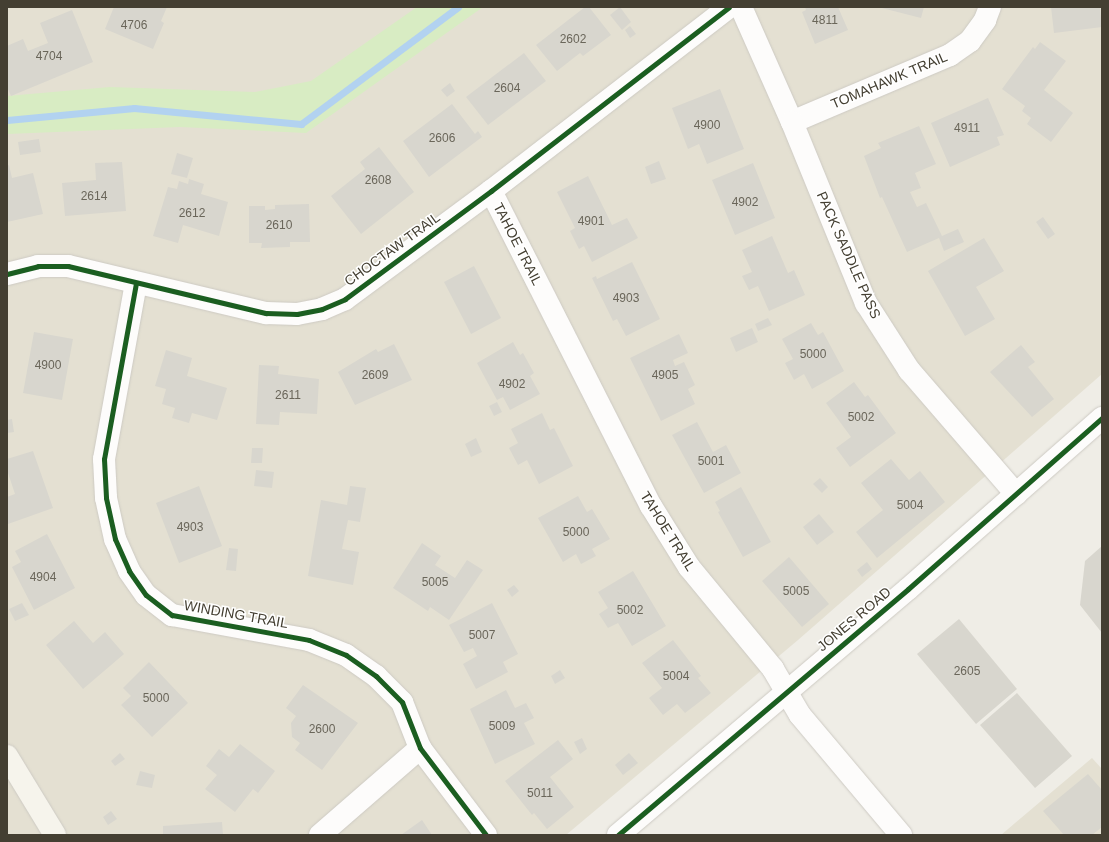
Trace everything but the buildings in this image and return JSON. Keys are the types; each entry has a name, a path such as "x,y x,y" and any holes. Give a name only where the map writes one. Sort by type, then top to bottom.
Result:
{"main road":[{"path":"7,756 55,835"}],"street":[{"name":"CHOCTAW TRAIL","path":"7,274 38,266 68,266 106,273 136,283 266,313 297,314 322,309 345,299 491,191 729,7"},
{"name":"PACK SADDLE PASS","path":"741,7 792,122 866,303 888,340 909,370 1016,494"},
{"name":"TOMAHAWK TRAIL","path":"792,122 950,55 970,40 985,20 990,7"},
{"name":"TAHOE TRAIL","path":"491,191 651,506 689,567 773,669 800,715 901,835"},
{"name":"WINDING TRAIL","path":"136,283 104,459 106,498 115,539 129,571 146,595 172,615 309,640 346,655 376,676 402,702 420,748 486,835"},
{"name":"JONES ROAD","path":"618,835 1016,494 1102,418"},
{"path":"320,835 420,748"}],"shaded area":[{"path":"7,7 1102,7 1102,374 798,640 566,835 7,835"},
{"path":"1092,758 1102,769 1102,835 1001,835"}],"green space":[{"path":"417,7 483,7 306,133 180,127 7,134 7,96 110,87 255,92 311,81"}],"waterway":[{"path":"7,120 134,108 301,124 458,7"}],"cycle path":[{"path":"7,274 38,266 68,266 266,313 297,314 322,309 345,299 491,191 729,7"},
{"path":"136,283 104,459 106,498 115,539 129,571 146,595 172,615 309,640 346,655 376,676 402,702 420,748 486,835"},
{"path":"618,835 908,589 1102,418"}]}
